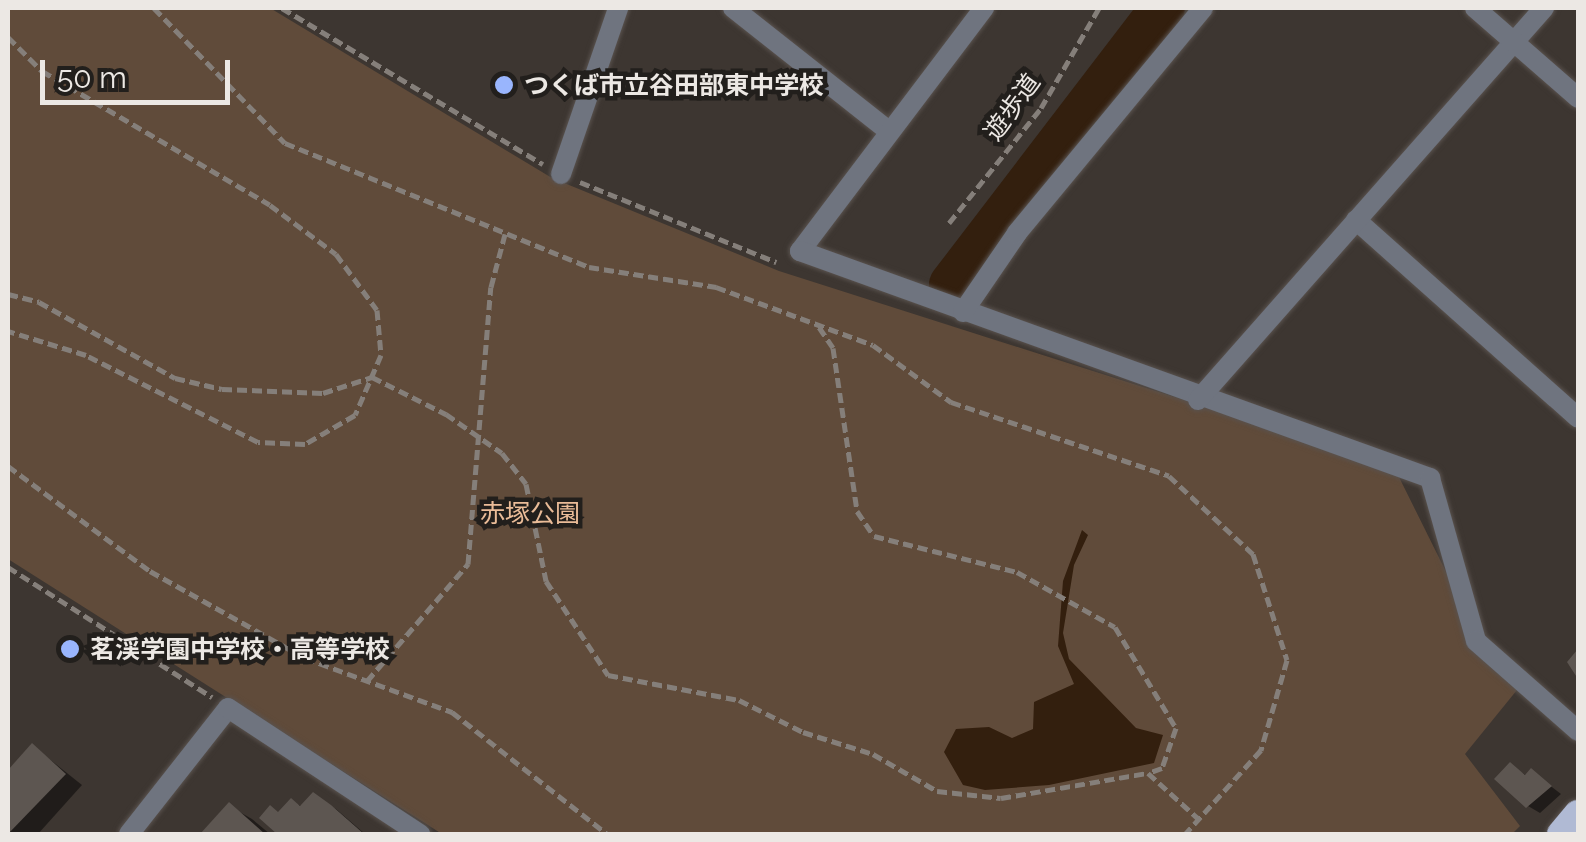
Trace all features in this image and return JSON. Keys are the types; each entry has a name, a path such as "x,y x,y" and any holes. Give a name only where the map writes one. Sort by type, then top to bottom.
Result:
{"highway":[{"path":"1561,834 1578,814"}],"street":[{"path":"561,174 618,8"},
{"path":"733,8 889,131"},
{"path":"984,8 800,252 1198,400 1430,478 1476,640 1578,732"},
{"path":"963,312 1017,232 1203,8"},
{"path":"1475,8 1578,98"},
{"path":"1198,400 1544,8"},
{"path":"1356,220 1578,418"},
{"path":"129,834 228,708 420,834"}],"path":[{"path":"154,8 285,143 590,267 716,287 874,345 951,402 1169,476 1253,554 1286,660 1261,750 1185,834"},
{"path":"282,8 561,174 776,262"},
{"name":"遊歩道","path":"949,224 1041,108 1098,8"},
{"path":"8,37 42,71 270,204 336,254 377,310 381,356 355,415 305,444 258,442 86,355 8,332"},
{"path":"367,681 468,564 491,287 505,234"},
{"path":"8,294 39,302 175,378 222,390 323,392 372,377 446,414 478,440 502,453 526,484 546,581 608,675 739,700 802,732 873,754 937,791 1000,798 1162,768 1176,728 1115,627 1017,572 874,536 857,510 833,348 818,324"},
{"path":"8,466 150,571 305,658 452,712 606,834"},
{"path":"8,567 228,708"},
{"path":"1148,773 1201,820"}],"green space":[{"name":"赤塚公園","path":"8,8 270,8 552,178 779,271 1394,467 1467,614 1517,690 1465,754 1520,826 1512,834 442,834 8,559"}],"shaded area":[{"path":"1082,530 1088,535 1074,565 1063,633 1069,659 1136,728 1163,735 1154,763 1049,785 985,790 963,785 944,752 956,729 989,727 1012,738 1033,729 1034,702 1074,684 1058,646 1063,581"}],"building":[{"path":"1578,649 1578,679 1567,662"},
{"path":"32,743 66,774 8,834 8,770"},
{"path":"1510,762 1525,775 1531,768 1552,786 1526,808 1494,779"},
{"path":"313,792 364,834 277,834 259,818 270,805 278,812 291,798 300,806"},
{"path":"229,802 265,834 200,834"}],"waterway":[{"path":"951,284 1162,8"}],"place":[{"name":"つくば市立谷田部東中学校","path":"504,85"},
{"name":"茗渓学園中学校・高等学校","path":"70,649"}]}
